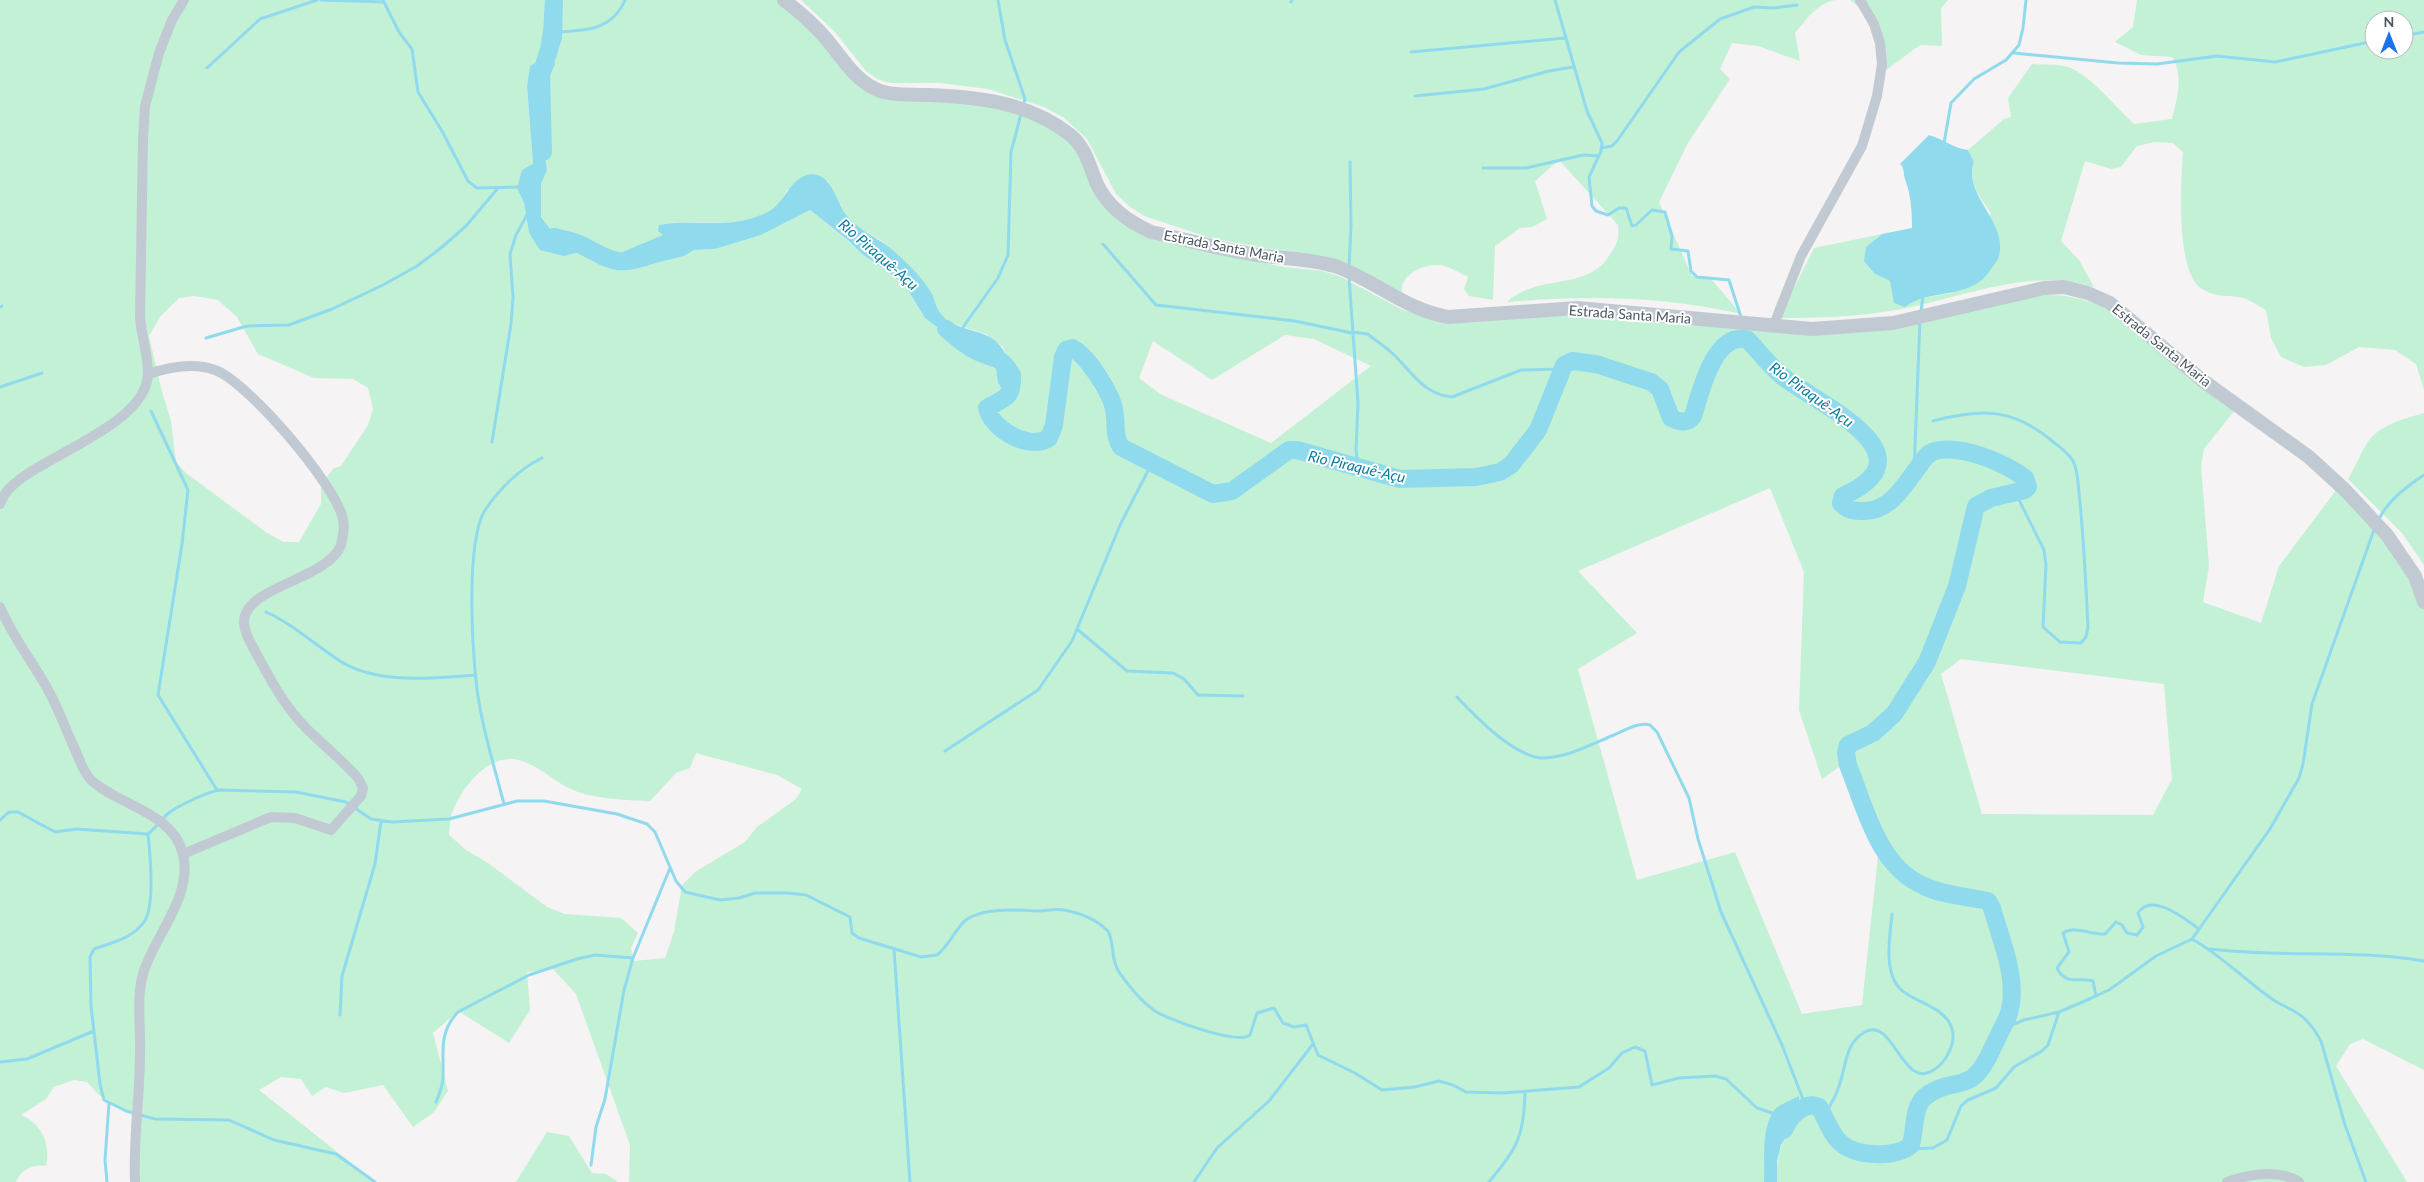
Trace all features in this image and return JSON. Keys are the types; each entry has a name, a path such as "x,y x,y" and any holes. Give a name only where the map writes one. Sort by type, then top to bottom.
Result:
{"street":[{"path":"0,504 9,488 30,473 80,446 131,407 143,390 148,374 140,316 142,139 145,106 159,53 172,20 184,0"},
{"name":"Estrada Santa Maria","path":"784,0 821,33 854,74 867,85 889,93 978,97 998,101 1047,120 1069,134 1084,149 1097,184 1118,213 1151,232 1250,254 1336,267 1358,276 1404,303 1428,313 1448,317 1577,308 1772,327 1812,329 1893,322 2044,288 2064,288 2088,293 2110,302 2202,380 2309,457 2328,473 2406,559 2415,576 2424,602"},
{"path":"1772,327 1801,256 1862,146 1877,96 1882,64 1880,43 1874,24 1860,0"},
{"path":"148,374 162,369 196,366 214,369 227,375 246,391 316,470 334,498 343,520 344,532 336,554 323,567 272,590 249,609 244,622 248,638 281,696 306,728 358,778 363,788 361,796 331,830 295,818 271,817 183,854"},
{"path":"0,607 7,624 48,690 86,774 117,799 141,808 160,821 173,836 183,854 183,883 143,975 140,991 140,1055 135,1182"},
{"path":"2227,1182 2256,1174 2282,1176 2299,1182"}],"green space":[{"path":"0,0 545,0 538,61 530,66 527,86 533,165 517,188 524,203 529,233 551,230 541,217 541,184 547,170 544,150 549,137 541,127 542,110 548,97 548,81 555,64 551,40 558,0 779,0 796,15 855,80 1000,107 1054,129 1075,148 1107,206 1206,251 1284,267 1322,271 1339,276 1401,309 1430,319 1569,311 1795,333 2028,296 2060,295 2089,301 2108,310 2164,357 2234,411 2204,449 2201,466 2209,566 2203,602 2261,623 2279,566 2337,489 2392,544 2424,605 2424,1070 2363,1039 2350,1044 2336,1066 2407,1182 1777,1182 1779,1151 1796,1118 1799,1096 1768,1124 1764,1182 629,1182 630,1145 576,994 553,969 527,972 530,1010 509,1043 458,1011 433,1033 448,1091 434,1112 413,1127 383,1085 344,1093 326,1087 312,1096 301,1079 281,1077 259,1090 375,1182 132,1182 134,1116 99,1095 87,1082 74,1080 54,1087 46,1099 21,1115 34,1123 43,1135 47,1150 46,1166 37,1166 24,1171 16,1182 0,1182","holes":["828,181 846,215 856,226 882,241 895,252 932,294 938,310 947,322 986,334 1003,347 1006,355 1006,394 998,383 994,355 988,350 954,340 925,318 906,287 894,276 862,254 848,240 810,210 761,235 715,249 694,250 684,256 652,264 637,264 620,253 664,235 659,225 688,222 733,222 761,216 774,209 782,200 787,190","194,296 218,300 237,317 258,354 314,378 353,379 368,388 373,409 368,425 341,466 334,468 321,484 321,504 299,542 284,542 267,533 186,473 176,462 171,421 149,336 160,317 179,298","1285,335 1314,339 1371,366 1271,443 1160,394 1139,378 1153,341 1212,380","1770,488 1804,572 1799,710 1822,779 1855,756 1878,856 1862,1005 1802,1014 1735,852 1637,880 1578,669 1637,633 1578,571","1961,659 2164,684 2172,779 2153,815 1982,814 1941,674","696,753 777,775 802,789 796,799 757,827 745,842 695,872 682,885 674,932 665,958 634,961 631,948 638,933 621,918 565,914 547,907 488,863 466,850 449,835 452,813 463,792 479,773 499,761 511,759 530,764 570,789 585,794 633,800 650,801 676,773 690,768"]},
{"path":"801,0 1836,0 1830,1 1818,8 1795,33 1800,61 1758,46 1732,43 1720,69 1730,79 1688,143 1659,202 1692,276 1712,280 1741,314 1654,300 1567,298 1508,302 1513,297 1531,288 1591,273 1601,266 1616,244 1618,225 1559,160 1535,181 1547,219 1532,227 1520,228 1495,246 1493,300 1469,296 1464,289 1468,277 1442,265 1426,266 1413,272 1404,281 1402,293 1286,252 1210,238 1144,216 1116,194 1087,139 1063,117 1044,107 988,89 940,83 890,83 877,79 866,71 835,32"},
{"path":"1850,0 1948,0 1941,8 1942,46 1920,45 1882,73 1879,40 1874,24"},
{"path":"2137,0 2424,0 2424,390 2416,364 2395,350 2359,347 2326,365 2304,367 2281,357 2271,338 2266,310 2243,298 2218,295 2202,289 2193,280 2187,265 2181,203 2183,152 2173,143 2154,142 2137,146 2121,167 2111,169 2085,161 2061,241 2079,260 2094,287 2070,282 2045,280 2020,282 1995,286 1896,310 1838,317 1779,318 1814,248 1882,234 1866,247 1875,274 1890,281 1915,299 1953,293 1991,213 1973,183 1972,169 1974,162 1968,150 2004,119 2011,117 2008,98 2032,64 2060,65 2073,69 2101,90 2134,124 2172,119 2179,79 2176,64 2172,57 2141,55 2115,42 2133,27"},
{"path":"2424,413 2424,565 2402,533 2348,479 2366,445 2377,432 2392,424"},
{"path":"547,1132 569,1136 592,1173 606,1174 618,1182 516,1182"}],"water":[{"path":"545,0 558,0 551,40 555,64 548,81 548,97 542,110 541,127 549,137 544,150 547,170 541,184 541,217 551,230 575,238 579,252 564,256 540,250 529,233 524,203 517,188 522,170 533,164 527,86 530,66 538,61"},
{"path":"1929,135 1968,150 1974,162 1972,174 1974,186 1997,231 2000,243 1999,256 1981,281 1971,287 1926,297 1905,307 1894,303 1890,281 1875,274 1864,261 1866,247 1882,234 1912,228 1910,197 1900,164"},
{"path":"811,174 825,179 844,211 853,222 888,246 914,271 932,294 939,312 948,321 984,334 1000,345 1006,355 1012,374 1012,387 1006,394 998,383 994,355 988,350 954,340 925,318 906,287 894,276 862,254 848,240 810,210 761,235 715,249 694,250 684,256 652,264 637,264 620,253 663,235 658,231 659,225 684,222 734,222 763,214 775,207 794,183 804,176"},
{"path":"1799,1096 1799,1115 1781,1145 1777,1160 1777,1182 1764,1182 1765,1137 1769,1119 1778,1107"}],"waterway":[{"path":"207,68 260,19 317,0"},
{"path":"321,0 384,2"},
{"path":"383,0 399,32 412,49 418,92 442,131 468,181 477,188 521,187"},
{"name":"Rio Piraquê-Açu","path":"543,152 541,75 553,37 554,0"},
{"path":"554,32 586,30 605,23 613,18 625,0"},
{"path":"998,0 1005,40 1025,99 1023,105"},
{"path":"1555,0 1587,111 1602,143 1601,151 1589,177 1592,206 1596,211 1608,215 1619,208 1626,208 1632,226 1636,225 1652,210 1665,212 1672,236 1671,249 1688,251 1691,271 1697,277 1729,280 1742,320"},
{"path":"1944,143 1951,103 1974,79 2006,60 2019,45 2026,0"},
{"path":"1601,148 1612,146 1617,141 1679,52 1720,19 1754,7 1774,8 1797,5"},
{"path":"2414,34 2424,32"},
{"path":"1411,52 1565,38"},
{"path":"2014,53 2118,63 2157,64 2217,56 2275,62 2364,43"},
{"path":"1415,96 1484,89 1549,71 1573,67"},
{"path":"961,330 998,278 1008,255 1011,152 1021,114"},
{"path":"1483,168 1526,168 1583,155 1599,156"},
{"path":"1349,268 1351,226 1350,162"},
{"path":"206,338 247,326 289,325 332,309 383,285 417,266 441,248 466,226 498,188"},
{"path":"492,442 511,324 513,297 510,254 516,235 528,213"},
{"name":"Rio Piraquê-Açu","path":"554,237 577,243 613,260 629,261 654,254"},
{"path":"1103,244 1156,305 1295,321 1352,333"},
{"path":"1349,277 1358,403 1356,450 1358,468"},
{"path":"1921,312 1923,295"},
{"path":"1914,472 1920,320"},
{"path":"1743,326 1744,339"},
{"name":"Rio Piraquê-Açu","path":"946,329 974,350 999,360 1012,375 1011,389 1006,397 987,408 990,416 1004,431 1022,440 1032,442 1049,438 1054,425 1063,357 1066,350 1072,348 1091,366 1112,402 1116,433 1121,447 1213,494 1232,491 1289,450 1297,450 1400,479 1476,477 1500,472 1511,465 1538,430 1564,365 1572,361 1596,364 1651,382 1660,389 1671,418 1686,421 1693,416 1710,366 1726,345 1736,339 1748,340 1782,376 1841,415 1860,430 1874,447 1878,463 1869,480 1843,496 1841,503 1847,509 1855,511 1871,510 1880,508 1888,503 1901,490 1926,457 1935,451 1957,450 1982,456 2006,466 2025,478 2028,487 2025,490 1991,498 1976,506 1957,586 1927,662 1894,714 1873,733 1848,745 1846,753 1848,765 1867,817 1884,850 1895,865 1908,877 1931,889 1947,894 1988,901 1992,908 2011,976 2011,1003 2008,1016 1983,1067 1976,1075 1966,1081 1935,1090 1921,1102 1915,1116 1911,1145 1904,1149 1886,1154 1876,1154 1848,1148 1834,1136 1819,1107 1813,1105 1798,1111 1789,1120 1784,1130"},
{"path":"1352,332 1368,334 1390,351 1426,387 1434,392 1452,397 1521,370 1562,369"},
{"path":"0,387 42,373"},
{"path":"151,411 188,490 182,544 158,695 217,790"},
{"path":"1933,421 1980,413 2008,416 2036,429 2063,449 2071,458 2075,465 2078,481 2086,580 2088,627 2086,637 2081,643 2060,642 2043,627 2046,565 2044,550 2019,500 2012,495"},
{"path":"504,804 485,733 477,690 472,608 474,551 478,529 489,504 517,474 542,458"},
{"path":"945,751 1038,690 1072,641 1121,523 1152,463"},
{"path":"2379,519 2393,500 2424,475"},
{"path":"2002,1029 2024,1020 2059,1012 2109,990 2156,956 2192,939 2270,829 2299,778 2303,764 2312,704 2375,527"},
{"path":"266,612 295,629 340,661 355,669 371,674 406,678 476,675"},
{"path":"1077,629 1127,671 1173,673 1184,679 1198,695 1243,696"},
{"path":"1457,697 1509,744 1533,756 1544,758 1571,753 1632,727 1645,724 1650,725 1657,732 1689,798 1698,839 1721,912 1782,1045 1806,1107"},
{"path":"0,820 9,812 18,812 55,832 76,829 148,834 167,814 175,809 187,802 220,790 296,792 346,802 371,819 392,822 449,819 517,801 544,801 617,814 647,824 655,832 676,881 685,892 720,900 739,898 755,893 806,895 850,917 852,933 859,938 921,957 937,955 966,920 982,913 1001,910 1037,911 1057,909 1076,913 1093,920 1108,931 1116,967 1136,993 1155,1011 1203,1030 1232,1037 1243,1037 1250,1035 1257,1013 1274,1008 1283,1023 1294,1027 1306,1025 1318,1055 1355,1073 1382,1090 1415,1087 1439,1081 1453,1085 1466,1092 1503,1093 1579,1087 1609,1068 1622,1053 1635,1047 1645,1051 1652,1085 1679,1078 1715,1076 1726,1079 1757,1108 1775,1114"},
{"path":"340,1015 342,976 375,864 381,821"},
{"path":"148,834 151,893 150,905 144,922 128,936 94,949 90,957 91,1006 100,1084 104,1100 126,1111 155,1119 229,1120 274,1140 336,1154 375,1182"},
{"path":"591,1165 596,1127 605,1099 624,990 633,958 670,868"},
{"path":"2096,996 2093,981 2068,979 2057,968 2069,952 2063,933 2078,930 2105,934 2116,922 2122,925 2127,933 2137,935 2143,927 2138,913 2144,907 2152,905 2169,909 2199,929"},
{"path":"1824,1116 1841,1082 1849,1050 1858,1037 1865,1032 1876,1030 1885,1035 1908,1066 1917,1073 1928,1073 1941,1064 1951,1048 1953,1037 1951,1027 1946,1018 1930,1006 1903,991 1893,978 1889,960 1892,914"},
{"path":"2192,939 2213,952 2262,992 2301,1016 2314,1029 2321,1041 2345,1125 2366,1182"},
{"path":"894,949 910,1182"},
{"path":"2210,949 2237,952 2371,955 2424,961"},
{"path":"436,1102 443,1079 443,1044 447,1028 458,1012 529,975 577,959 595,955 633,958"},
{"path":"1906,1149 1933,1148 1947,1140 1961,1106 1968,1100 1996,1088 2014,1067 2042,1051 2048,1045 2059,1012"},
{"path":"0,1062 27,1059 94,1031"},
{"path":"1194,1182 1217,1148 1269,1101 1313,1044"},
{"path":"1489,1182 1506,1160 1517,1141 1523,1120 1525,1092"},
{"path":"107,1182 105,1160 109,1103"}]}
